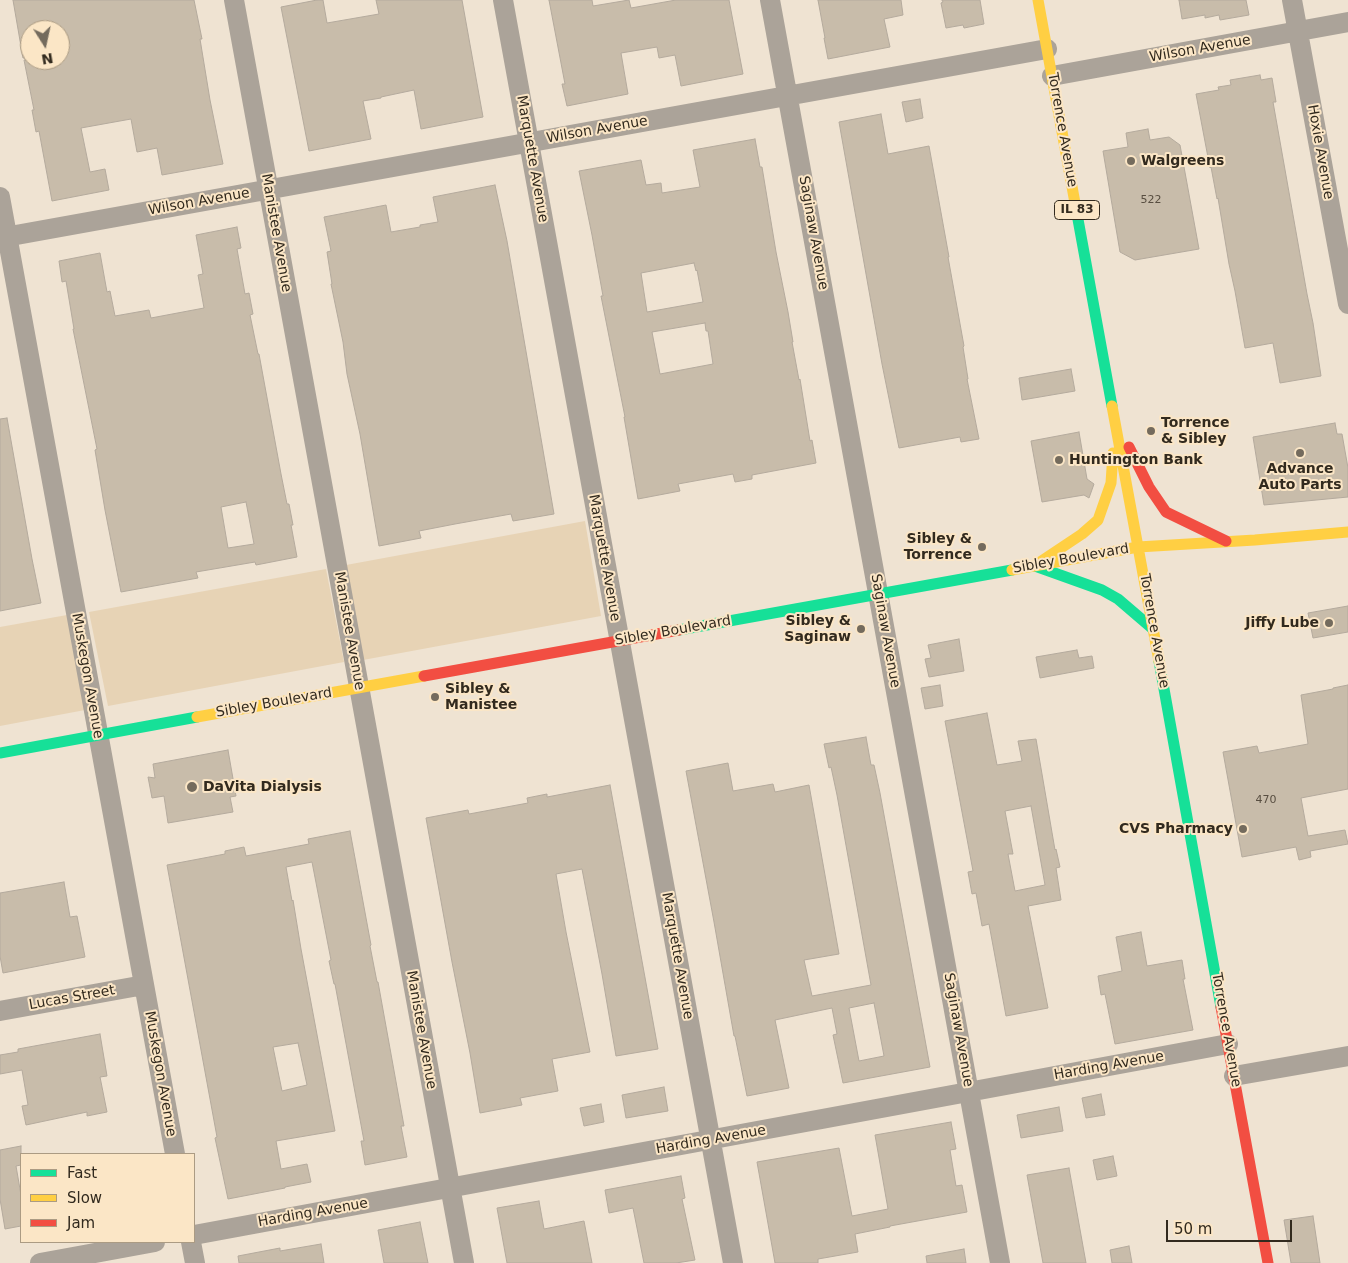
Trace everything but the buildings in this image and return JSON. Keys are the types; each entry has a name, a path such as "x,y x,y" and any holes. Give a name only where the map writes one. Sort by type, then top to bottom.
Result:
{"main road":[{"name":"Torrence Avenue","path":"1038,0 1268,1263"},
{"path":"1115,419 1149,487 1166,512 1228,542"},
{"path":"1034,566 1082,534 1098,520 1111,482 1115,419"},
{"name":"Sibley Boulevard","path":"0,753 1138,547 1348,532"},
{"path":"1034,566 1102,590 1118,599 1153,629"}],"street":[{"name":"Manistee Avenue","path":"234,0 464,1263"},
{"name":"Marquette Avenue","path":"503,0 733,1263"},
{"name":"Saginaw Avenue","path":"770,0 1000,1263"},
{"name":"Hoxie Avenue","path":"1292,0 1348,304"},
{"name":"Wilson Avenue","path":"1052,76 1348,22"},
{"name":"Wilson Avenue","path":"4,237 1047,49"},
{"name":"Muskegon Avenue","path":"0,197 4,237 175,1153"},
{"name":"Lucas Street","path":"0,1011 144,985"},
{"name":"Harding Avenue","path":"195,1235 1228,1044"},
{"path":"1234,1076 1348,1056"},
{"path":"40,1263 150,1243"},
{"path":"191,1243 195,1263"}],"shaded area":[{"path":"585,521 601,616 363,660 346,565"},
{"path":"326,569 344,662 108,706 89,612"},
{"path":"67,615 85,710 0,726 0,627"}],"traffic: fast":[{"path":"1075,203 1112,406"},
{"path":"1035,566 1102,590 1118,599 1153,629"},
{"path":"679,630 1012,570"},
{"path":"1159,661 1221,1007"},
{"path":"0,753 197,717"}],"traffic: slow":[{"path":"1038,0 1075,203"},
{"path":"1112,406 1138,547 1348,532"},
{"path":"1034,566 1082,534 1098,520 1111,483 1113,453"},
{"path":"1012,570 1138,547 1159,661"},
{"path":"197,717 424,676"}],"traffic: jam":[{"path":"1129,447 1149,487 1166,512 1226,541"},
{"path":"424,676 679,630"},
{"path":"1221,1007 1268,1263"}],"place":[{"name":"Walgreens","path":"1131,161"},
{"name":"Torrence & Sibley","path":"1151,431"},
{"name":"Advance Auto Parts","path":"1300,453"},
{"name":"Huntington Bank","path":"1059,460"},
{"name":"Sibley & Torrence","path":"982,547"},
{"name":"Jiffy Lube","path":"1329,623"},
{"name":"Sibley & Saginaw","path":"861,629"},
{"name":"Sibley & Manistee","path":"435,697"},
{"name":"DaVita Dialysis","path":"192,787"},
{"name":"CVS Pharmacy","path":"1243,829"}]}
